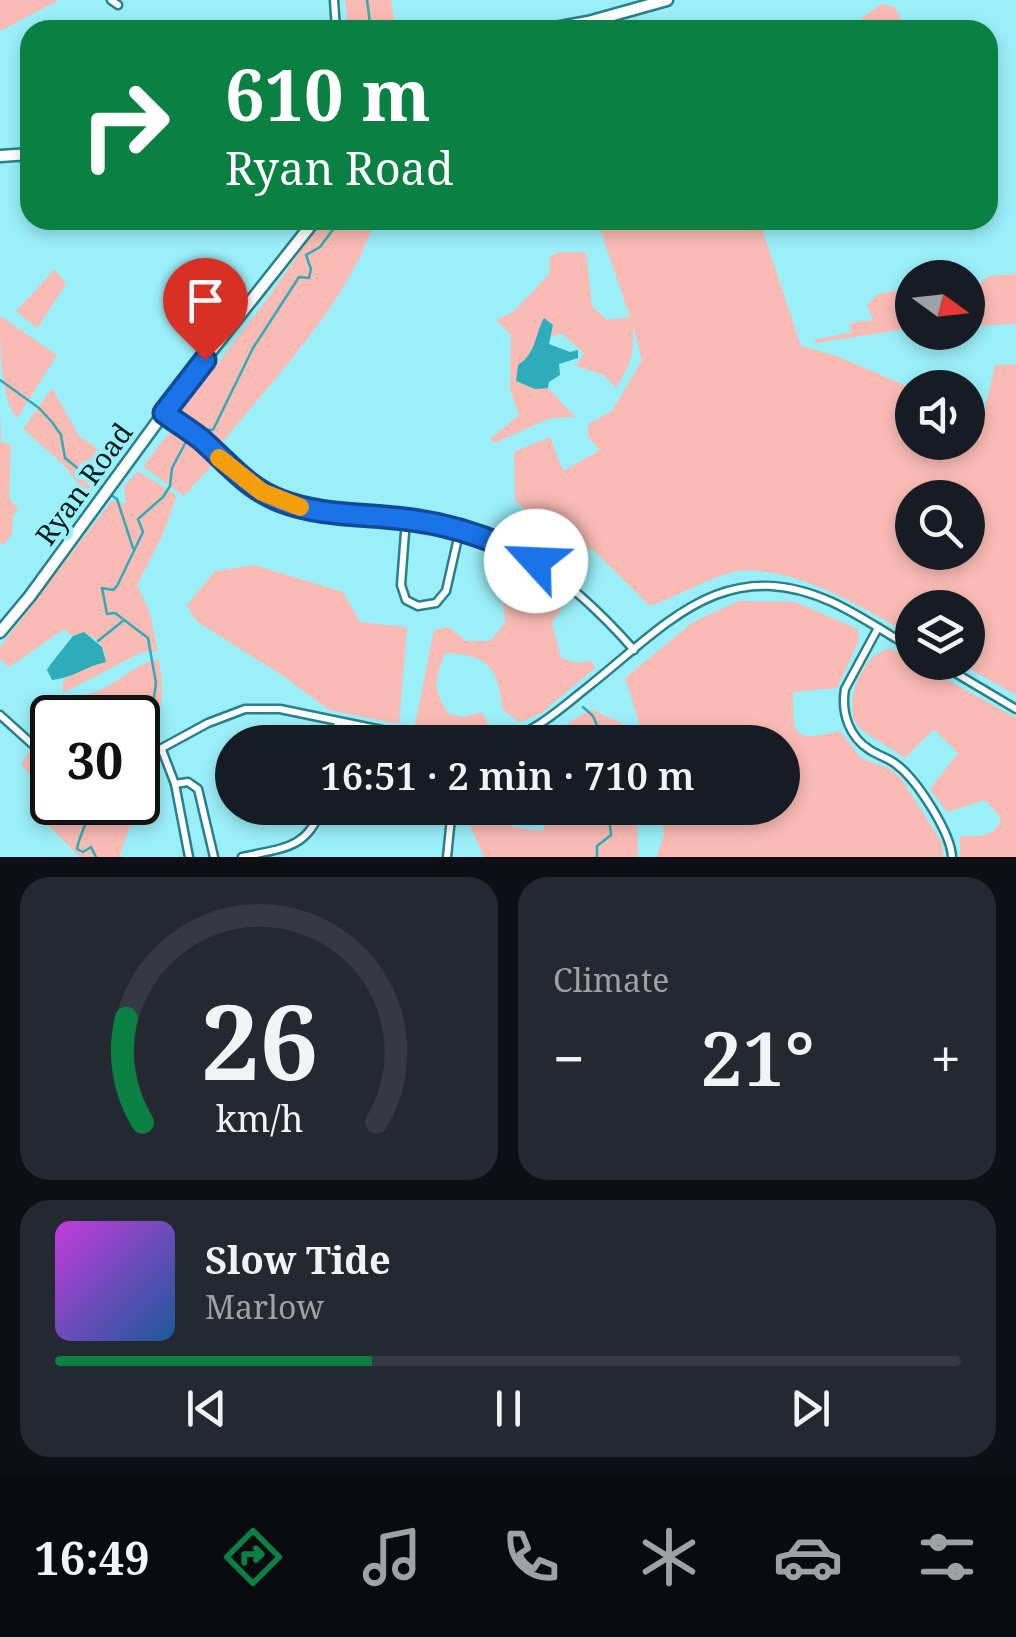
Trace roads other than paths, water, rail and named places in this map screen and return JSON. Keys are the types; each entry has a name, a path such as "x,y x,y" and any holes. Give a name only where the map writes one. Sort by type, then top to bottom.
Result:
{"main road":[{"path":"593,20 668,0"},
{"name":"Ryan Road","path":"0,632 307,230"}],"street":[{"path":"164,413 201,439 248,484 282,502 318,511 406,519 460,529 508,546 568,583 602,613 634,650"},
{"path":"406,519 400,585 406,600 418,606 436,603 446,591 460,529"},
{"path":"539,725 701,599 740,587 781,586 806,592 895,638"},
{"path":"878,628 845,690 847,724 866,748 908,775 946,832 952,857"},
{"path":"968,680 1016,708"},
{"path":"190,857 175,784 162,750 208,723 245,709 280,709 353,725"},
{"path":"0,716 30,742"},
{"path":"175,784 188,782 198,788 214,857"},
{"path":"242,857 296,844 316,825"},
{"path":"447,857 450,825"}],"water":[{"path":"544,318 553,325 549,344 570,352 578,350 578,358 559,364 560,375 549,382 548,388 535,389 516,381 518,365 532,350"},
{"path":"84,632 102,647 106,662 52,680 47,670 50,665 73,636"}],"waterway":[{"path":"367,0 370,20"},
{"path":"193,429 213,430 253,348 299,277 309,278 311,269 306,255 320,247 333,230"},
{"path":"0,380 39,408 61,435 65,458 102,488"},
{"path":"154,695 156,683 148,638 115,613 107,614 102,588 113,590 117,586 143,532 138,519 170,486 172,468 188,438"},
{"path":"111,495 117,499 133,548"},
{"path":"98,641 124,620"},
{"path":"583,707 597,725"},
{"path":"84,825 77,849 83,852 91,847 96,857"},
{"path":"597,857 597,846 611,835 610,825"}]}
